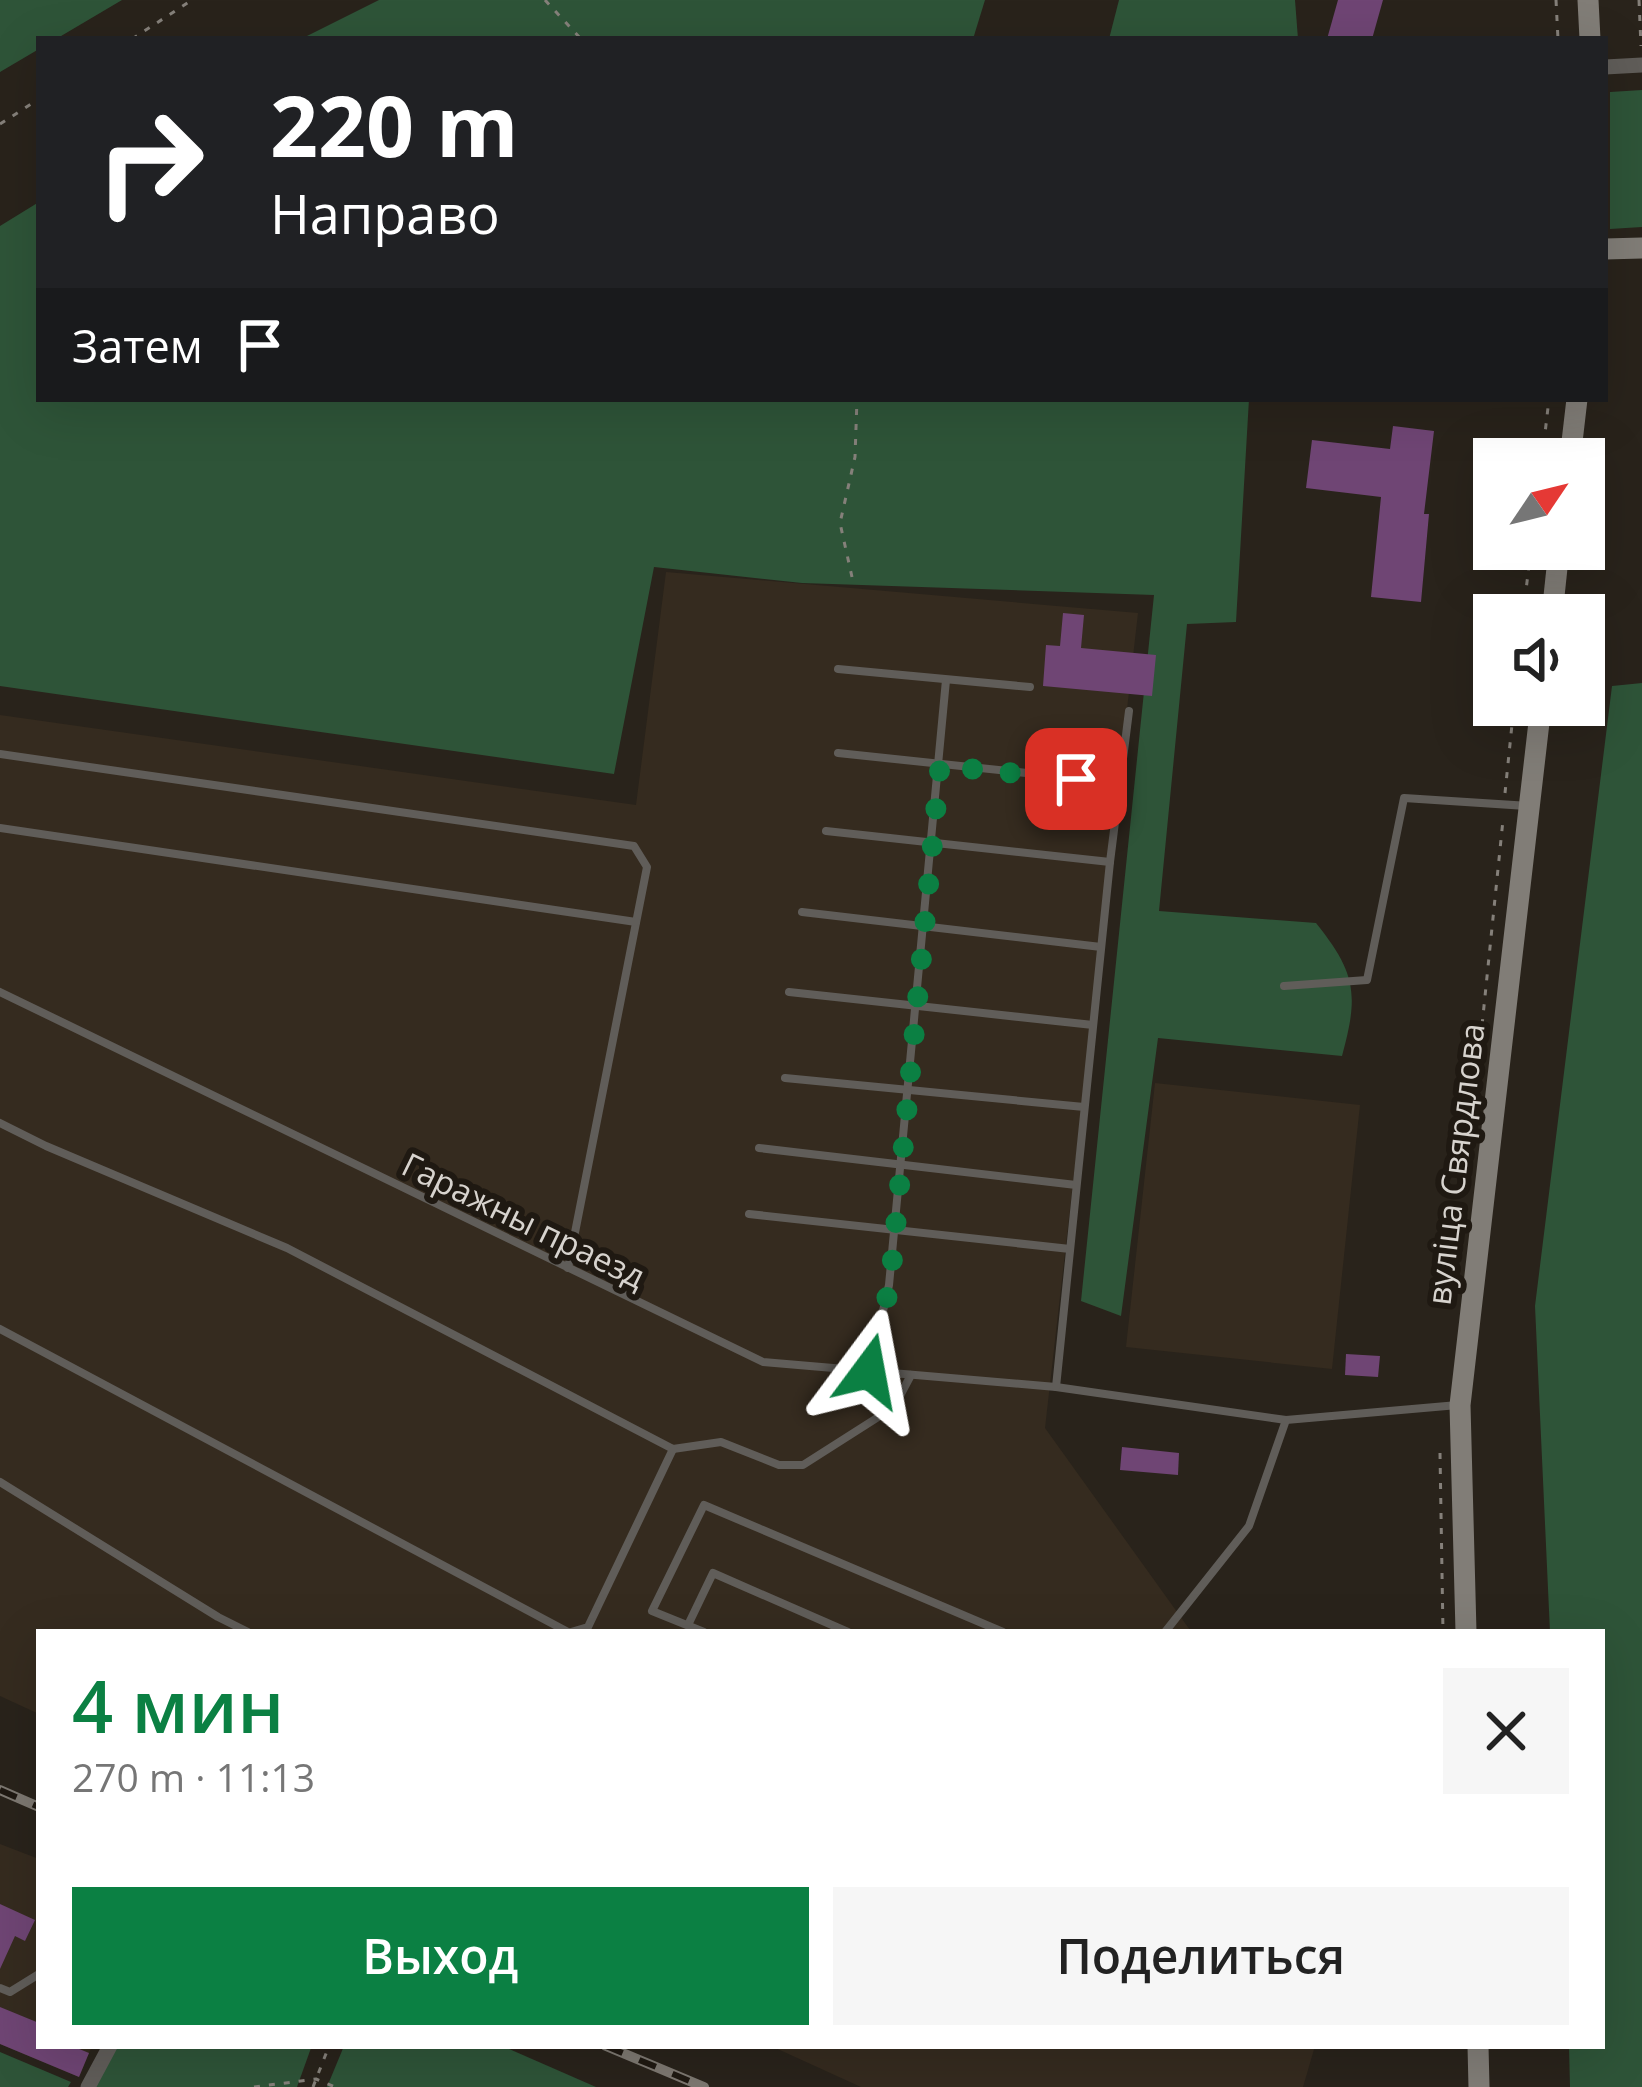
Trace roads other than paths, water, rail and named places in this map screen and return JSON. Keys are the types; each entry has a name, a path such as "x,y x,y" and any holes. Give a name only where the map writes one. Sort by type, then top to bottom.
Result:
{"main road":[{"path":"1588,0 1590,36"},
{"path":"1608,249 1642,248"},
{"path":"1572,438 1577,402"},
{"name":"вуліца Свярдлова","path":"1466,1629 1460,1405 1539,726"},
{"path":"1478,2049 1479,2087"}],"street":[{"path":"1608,67 1642,62"},
{"path":"88,2087 108,2049"}],"lane":[{"path":"838,669 1030,687"},
{"path":"869,1371 890,1285 946,680"},
{"path":"1056,1388 1129,711"},
{"path":"838,753 1121,783"},
{"path":"0,754 634,846 647,866 568,1268"},
{"path":"1284,986 1367,980 1404,798 1529,807"},
{"path":"0,828 636,922"},
{"path":"826,830 1110,862"},
{"path":"802,912 1101,947"},
{"name":"Гаражны праезд","path":"0,992 763,1362 1056,1388 1286,1420 1460,1405"},
{"path":"789,992 1093,1024"},
{"path":"785,1078 1084,1107"},
{"path":"0,1123 286,1248 673,1449 721,1442 779,1465 803,1465 894,1407 910,1375"},
{"path":"759,1148 1076,1185"},
{"path":"749,1214 1070,1249"},
{"path":"0,1329 563,1629"},
{"path":"1167,1629 1249,1526 1286,1420"},
{"path":"580,1629 588,1627 673,1449"},
{"path":"0,1482 242,1629"},
{"path":"697,1629 652,1611 704,1505 996,1629"},
{"path":"688,1625 713,1574 841,1629"},
{"path":"0,1988 10,1992 36,1976"}],"railway":[{"path":"0,1790 36,1806"},
{"path":"613,2049 704,2087"}]}
